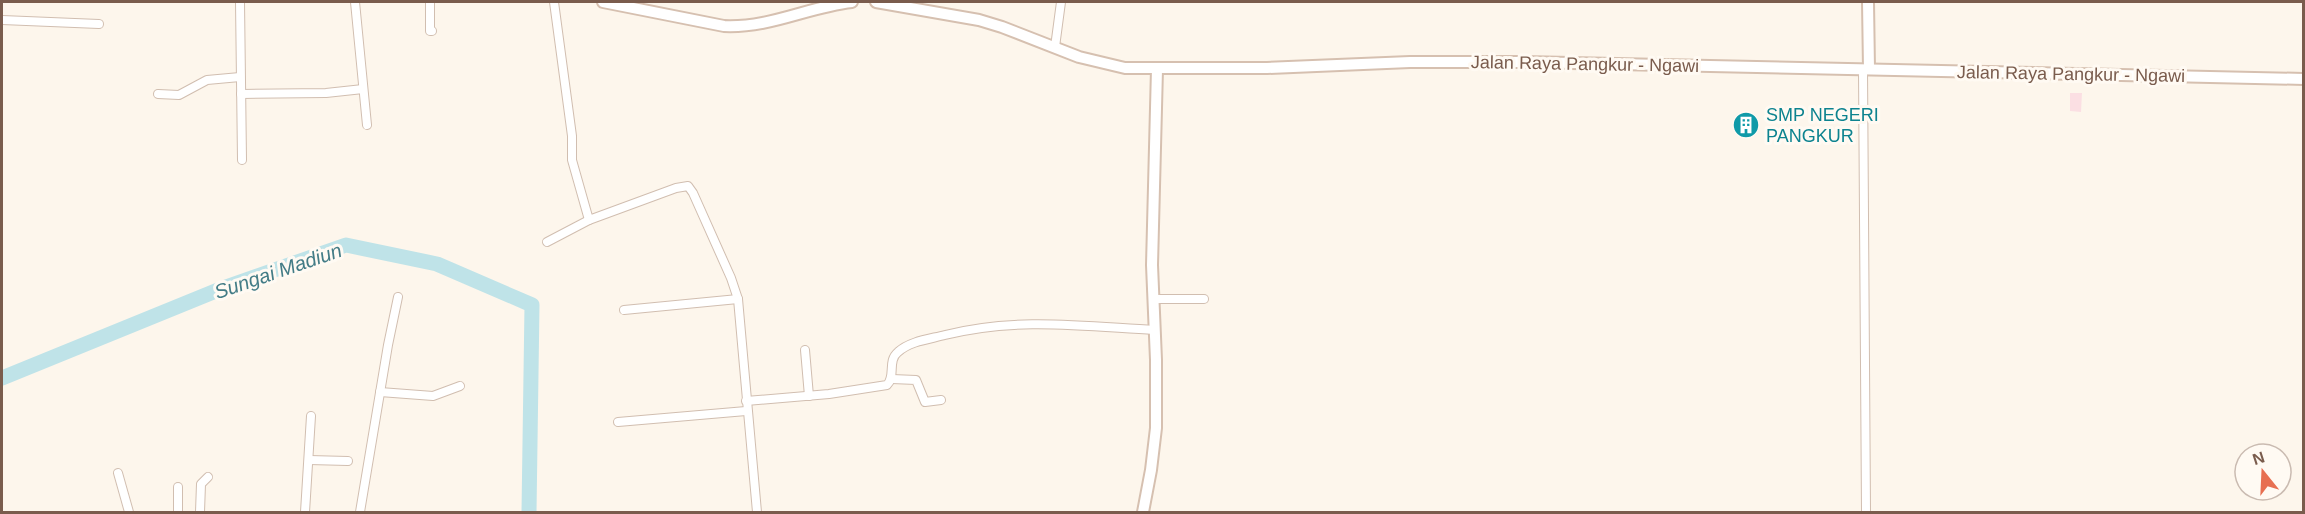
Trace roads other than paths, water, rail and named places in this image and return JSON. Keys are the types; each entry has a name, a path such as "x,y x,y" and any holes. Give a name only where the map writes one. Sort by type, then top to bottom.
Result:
{"main road":[{"path":"603,2 724,26 740,27 767,24 852,2"},
{"name":"Jalan Raya Pangkur - Ngawi","path":"876,2 979,20 1113,67 1156,69 1462,61 2304,79"},
{"path":"1866,69 1868,2"},
{"path":"1143,513 1156,428 1153,299 1156,69"}],"street":[{"path":"240,2 242,160"},
{"path":"355,2 367,124"},
{"path":"430,2 430,31 432,31"},
{"path":"554,2 572,136 572,160 589,220"},
{"path":"1055,47 1061,2"},
{"path":"2,20 99,24"},
{"path":"1866,69 1866,513"},
{"path":"158,94 179,95 207,80 240,77"},
{"path":"241,94 326,93 363,89"},
{"path":"547,242 589,220 676,188 688,186 718,248 738,299 746,411 757,513"},
{"path":"360,513 398,297"},
{"path":"624,309 738,299"},
{"path":"1153,299 1204,299"},
{"path":"746,401 809,396 887,385 892,380 893,358 897,352 919,342 961,330 995,325 1036,323 1154,330"},
{"path":"805,350 809,396"},
{"path":"892,380 916,380 925,402 941,400"},
{"path":"380,392 426,396 443,394 460,386"},
{"path":"618,422 746,411"},
{"path":"305,513 311,416"},
{"path":"309,460 348,461"},
{"path":"118,473 129,513"},
{"path":"200,513 201,484 208,477"},
{"path":"178,487 178,513"}],"waterway":[{"name":"Sungai Madiun","path":"2,378 223,288 346,245 437,264 532,305 529,512"}],"place":[{"name":"SMP NEGERI PANGKUR","path":"1746,125"}]}
